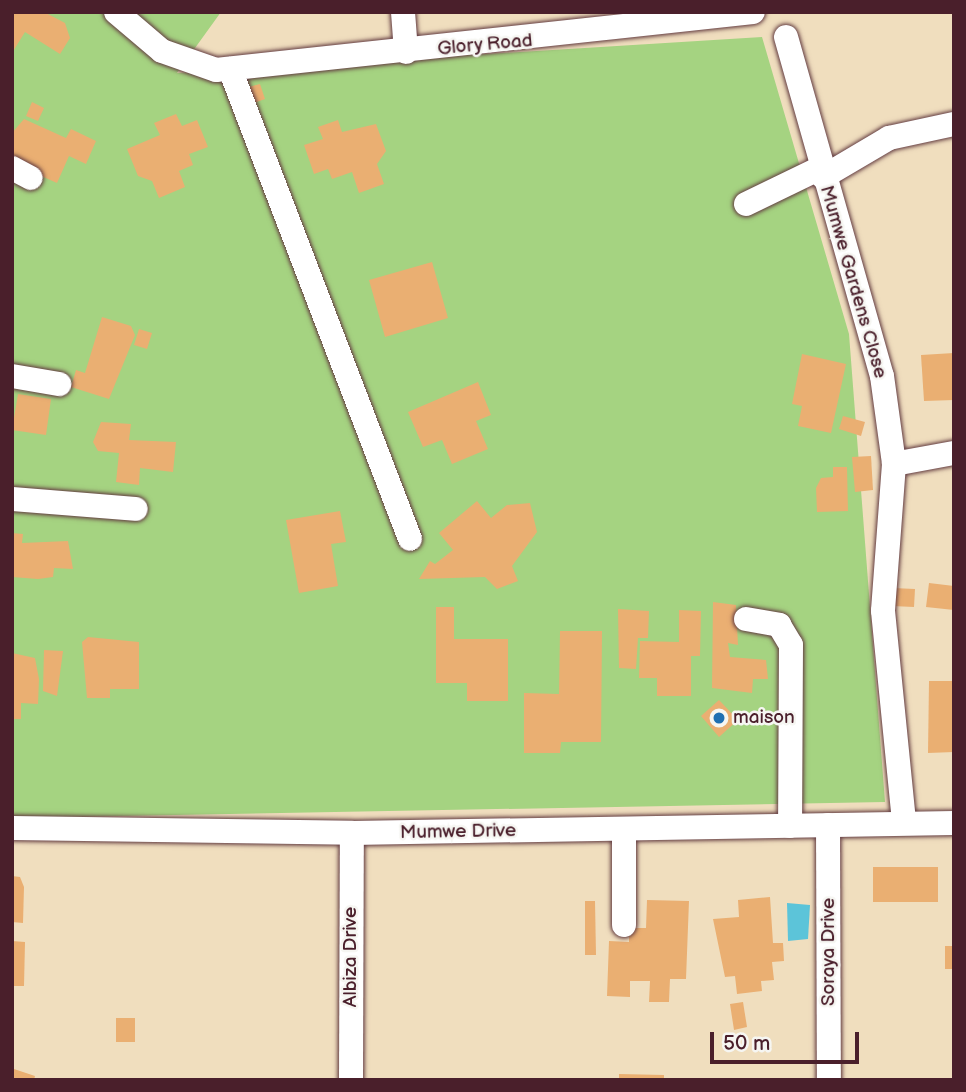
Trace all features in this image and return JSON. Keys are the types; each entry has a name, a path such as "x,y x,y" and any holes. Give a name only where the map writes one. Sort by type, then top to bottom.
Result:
{"street":[{"path":"116,12 162,51 223,70 410,539"},
{"path":"403,12 406,51"},
{"name":"Glory Road","path":"223,70 753,12"},
{"name":"Mumwe Gardens Close","path":"786,37 821,172 879,364 894,464 883,611 904,823"},
{"path":"746,204 821,172 889,138 954,124"},
{"path":"12,376 59,384"},
{"path":"894,464 954,453"},
{"path":"12,499 136,509"},
{"path":"746,619 779,625 791,645 790,825"},
{"name":"Mumwe Drive","path":"12,828 352,834 954,823"},
{"name":"Soraya Drive","path":"828,825 829,1080"},
{"path":"624,829 624,925"},
{"name":"Albiza Drive","path":"351,1080 352,834"}],"green space":[{"path":"12,12 221,12 177,73 762,37 849,334 885,802 12,818"}],"water":[{"path":"787,903 810,905 808,939 788,941"}],"building":[{"path":"12,12 44,12 65,23 70,38 60,54 25,32 12,53"},
{"path":"260,84 265,99 251,104 245,88"},
{"path":"32,102 44,108 38,121 26,116"},
{"path":"176,114 182,126 197,120 208,147 189,154 193,165 179,171 185,187 159,198 152,181 138,176 127,149 160,135 154,123"},
{"path":"24,119 66,138 71,129 96,141 86,164 69,156 57,183 30,171 12,156 12,133"},
{"path":"338,120 342,132 376,124 386,151 377,164 384,184 359,193 352,172 332,179 328,169 314,174 304,145 323,139 318,127"},
{"path":"432,262 448,318 385,337 369,280"},
{"path":"102,317 131,326 135,335 109,399 71,387 76,370 85,373"},
{"path":"139,329 152,333 147,349 134,345"},
{"path":"954,353 954,400 924,401 921,355"},
{"path":"802,354 846,364 831,433 798,426 802,406 792,404"},
{"path":"478,382 491,415 476,421 488,449 452,464 442,440 423,447 408,412"},
{"path":"18,394 51,399 46,435 12,430"},
{"path":"843,416 865,422 861,436 839,429"},
{"path":"101,422 131,424 129,440 176,442 173,472 140,468 139,485 116,482 119,453 98,451 93,442"},
{"path":"871,456 873,490 855,492 852,457"},
{"path":"833,467 847,467 848,511 817,512 816,488 821,478 833,477"},
{"path":"477,501 491,518 507,505 530,503 537,532 512,566 518,581 497,589 485,577 419,579 430,561 435,564 453,550 439,533"},
{"path":"340,511 346,542 331,544 338,586 299,593 286,520"},
{"path":"12,533 23,534 22,543 68,541 73,569 54,568 53,577 38,579 12,577"},
{"path":"929,583 954,586 954,610 926,607"},
{"path":"893,588 915,589 914,607 892,606"},
{"path":"713,602 736,605 738,645 728,643 730,657 766,660 768,679 753,679 752,693 712,688"},
{"path":"436,607 454,607 454,639 508,639 508,701 467,701 467,683 436,683"},
{"path":"618,609 649,611 648,638 638,638 636,669 619,668"},
{"path":"679,610 701,611 700,656 691,656 691,696 657,696 657,678 639,678 640,641 679,642"},
{"path":"560,631 602,631 601,742 561,742 560,753 524,753 524,693 559,694"},
{"path":"88,637 139,642 139,689 110,689 110,698 87,698 82,642"},
{"path":"44,650 63,651 57,696 43,691"},
{"path":"12,653 35,658 39,679 38,704 21,703 21,719 12,719"},
{"path":"929,681 954,681 954,752 928,753"},
{"name":"maison","path":"719,700 738,720 719,737 701,716"},
{"path":"873,867 938,867 938,902 873,902"},
{"path":"12,876 20,877 24,887 23,923 12,922"},
{"path":"770,897 773,943 783,943 784,961 772,962 774,980 761,981 762,991 737,994 735,976 725,977 713,919 739,917 738,900"},
{"path":"647,900 689,901 686,979 670,979 669,1002 649,1002 650,981 630,981 630,997 607,996 609,941 629,942 629,928 646,928"},
{"path":"585,901 595,901 596,955 585,955"},
{"path":"12,941 25,942 24,986 12,986"},
{"path":"945,946 954,946 954,969 945,969"},
{"path":"743,1002 747,1027 734,1030 730,1004"},
{"path":"116,1018 135,1018 135,1042 116,1042"},
{"path":"14,1069 35,1076 34,1080 12,1080"},
{"path":"619,1074 664,1075 664,1080 619,1080"}],"place":[{"name":"maison","path":"719,718"}]}
